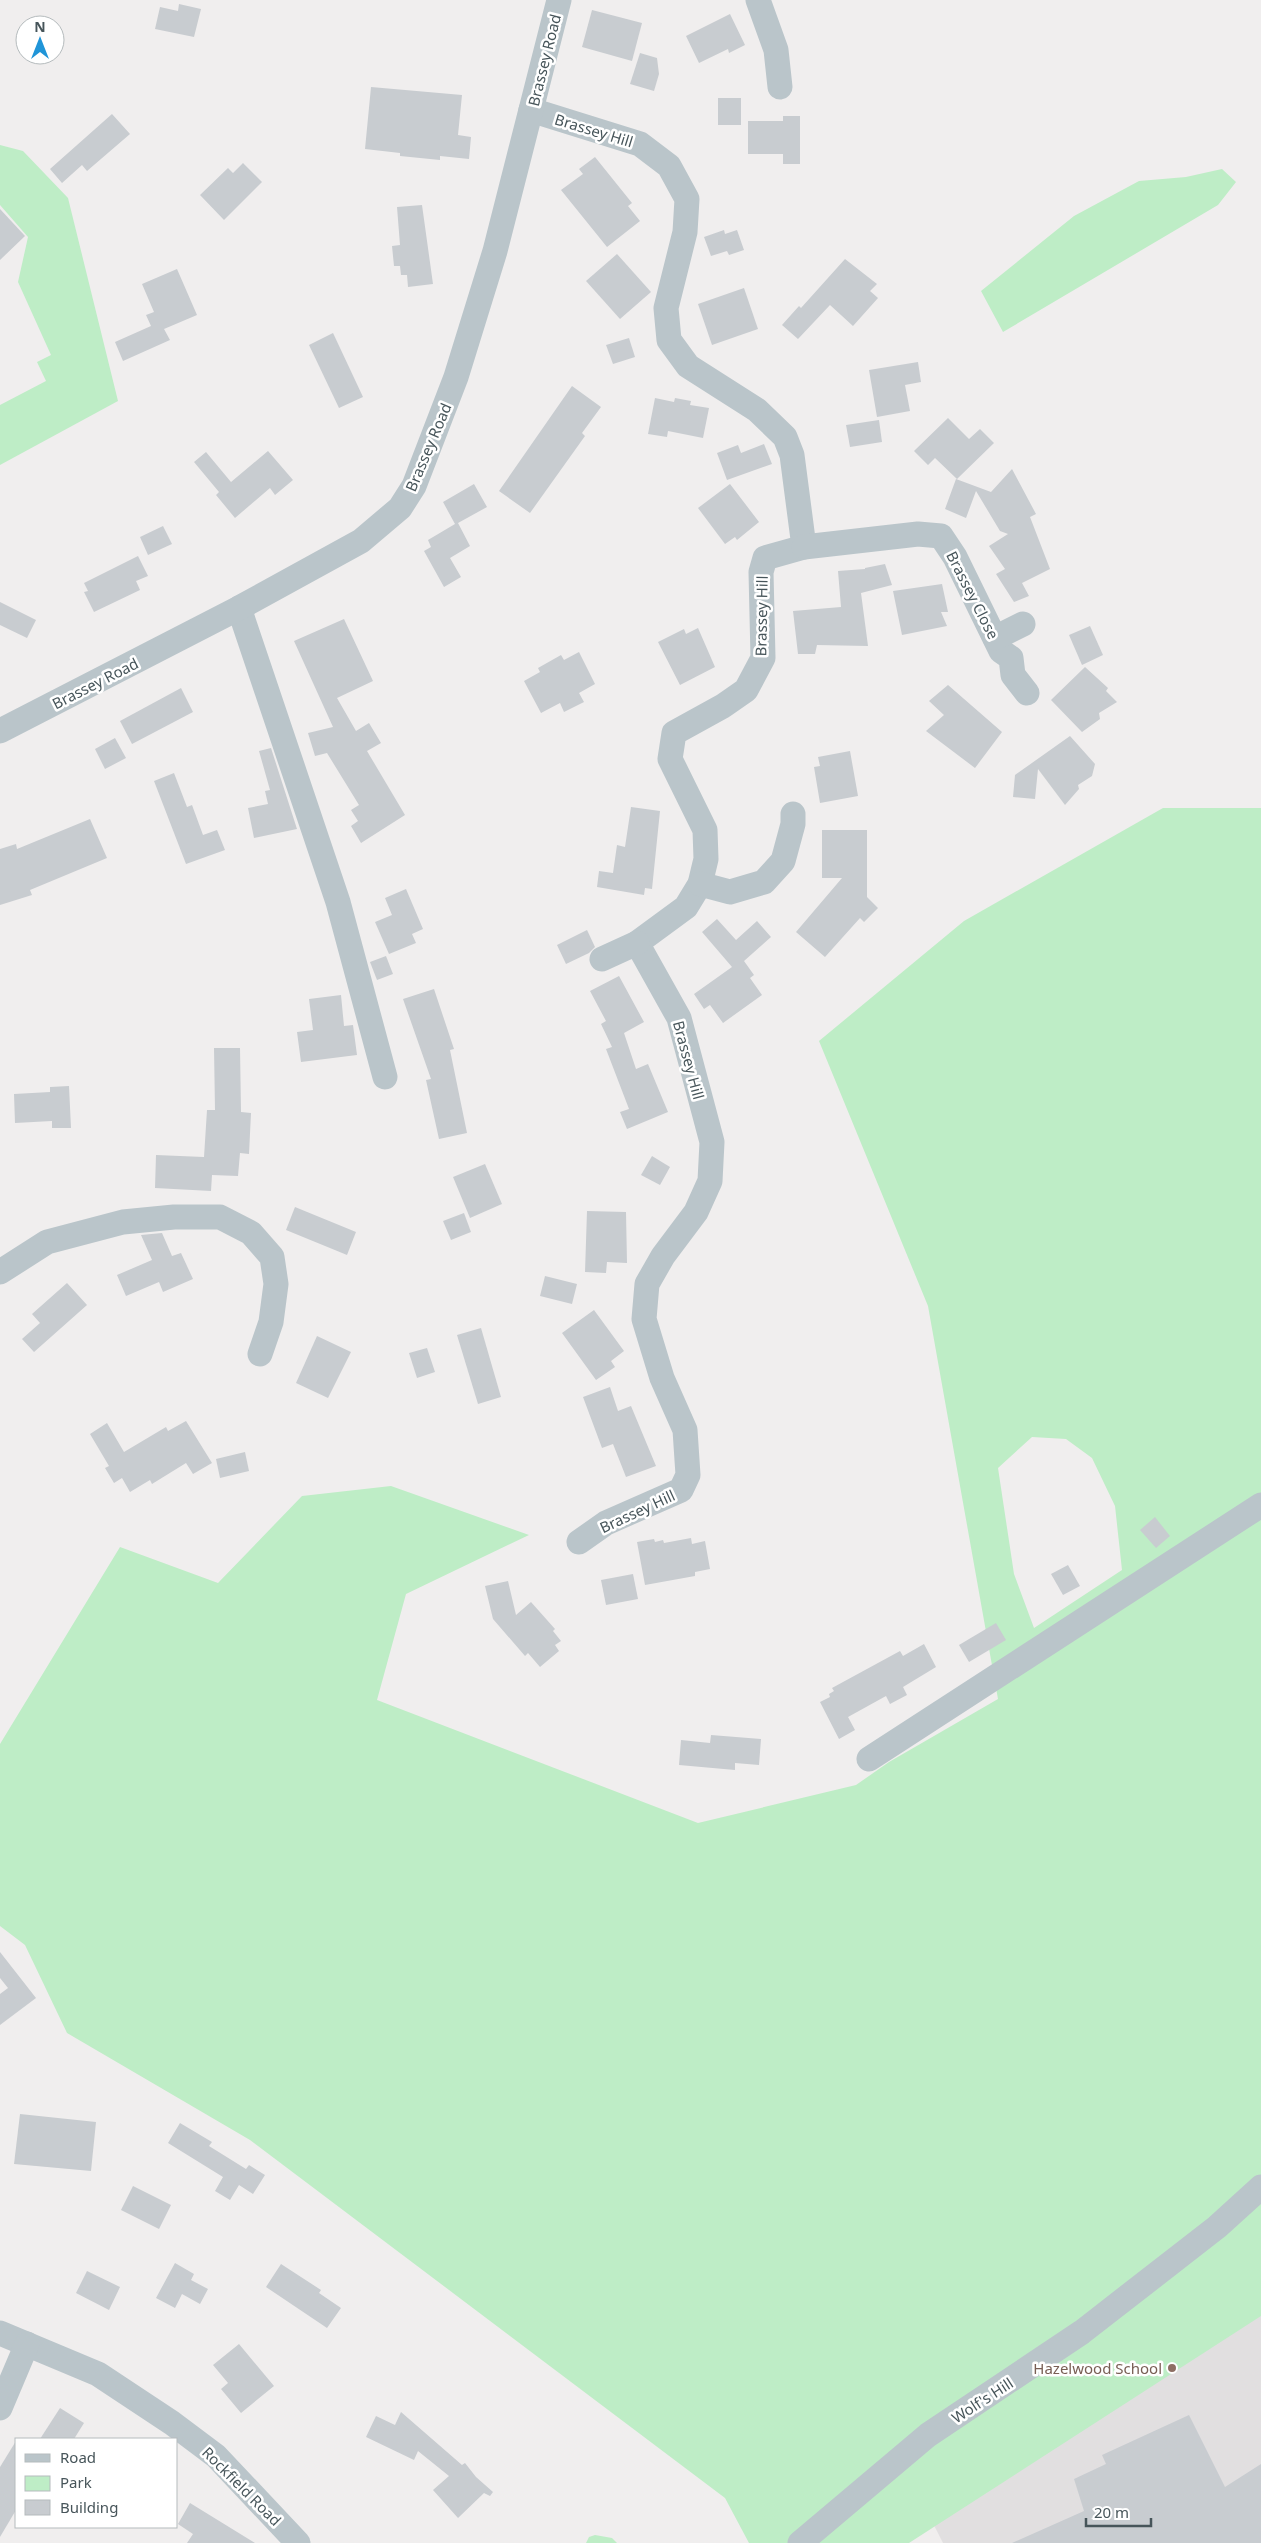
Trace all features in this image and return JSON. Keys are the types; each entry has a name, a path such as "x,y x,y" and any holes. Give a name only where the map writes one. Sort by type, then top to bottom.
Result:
{"street":[{"name":"Brassey Road","path":"0,730 239,608 361,541 400,508 414,486 459,368 495,251 559,0"},
{"path":"758,0 776,50 780,87"},
{"name":"Brassey Hill","path":"531,110 640,144 669,166 687,199 685,232 666,308 669,340 688,366 757,410 785,437 792,455 804,547 765,558 761,572 764,658 746,690 723,706 674,733 670,759 705,830 706,859 700,884 686,907 637,943 679,1018 712,1142 710,1181 696,1212 663,1256 648,1284 644,1319 662,1378 685,1430 691,1493 606,1523 579,1542"},
{"name":"Brassey Close","path":"804,547 918,534 940,536 955,557 1001,650 1011,658 1013,675 1027,693"},
{"path":"239,608 338,902 386,1077"},
{"path":"995,638 1023,624"},
{"path":"700,884 730,892 764,882 783,860 793,824 792,814"},
{"path":"602,958 637,943"},
{"path":"0,1272 47,1242 123,1222 174,1217 220,1217 251,1233 272,1257 276,1284 271,1322 260,1354"},
{"path":"869,1759 1261,1504"},
{"name":"Wolf's Hill","path":"800,2543 928,2435 1082,2332 1217,2227 1261,2187"},
{"name":"Rockfield Road","path":"0,2333 98,2374 172,2423 216,2456 298,2543"},
{"path":"0,2408 27,2344"}],"shaded area":[{"name":"Hazelwood School","path":"1261,2266 1261,2543 943,2543 906,2470"}],"green space":[{"path":"0,145 23,151 68,198 118,401 0,465 0,405 46,381 37,362 51,355 18,282 28,237 0,205"},
{"path":"1222,169 1236,182 1218,205 1003,332 981,291 1074,216 1139,181 1186,177"},
{"path":"1163,808 1261,808 1261,2316 909,2543 749,2543 725,2498 250,2140 67,2033 25,1945 0,1926 0,1744 120,1547 218,1583 302,1496 391,1486 529,1535 406,1594 377,1700 698,1823 856,1785 889,1762 998,1699 928,1306 819,1041 964,921","holes":["1032,1437 1066,1439 1092,1458 1115,1506 1122,1570 1034,1628 1014,1574 998,1468"]},
{"path":"595,2535 612,2538 617,2543 586,2543 589,2537"}],"building":[{"path":"179,4 201,9 194,37 155,29 160,7 178,11"},
{"path":"592,10 642,23 632,61 582,47"},
{"path":"730,14 745,45 729,53 728,49 699,63 686,36"},
{"path":"640,53 657,58 659,74 654,91 630,84"},
{"path":"371,87 462,95 458,135 471,137 469,159 440,156 440,160 400,156 400,153 365,149"},
{"path":"718,98 741,98 741,125 718,125"},
{"path":"112,114 130,134 87,171 82,165 62,183 50,169"},
{"path":"783,116 800,116 800,164 783,164 783,154 748,154 748,121 783,121"},
{"path":"595,157 632,203 628,206 640,221 607,247 561,190 583,174 579,169"},
{"path":"243,163 262,182 224,220 200,195 228,168 233,173"},
{"path":"422,205 433,284 408,287 407,275 401,275 400,266 394,266 392,246 400,245 397,207"},
{"path":"0,209 25,236 0,260"},
{"path":"724,230 725,234 737,230 744,250 729,255 727,251 711,256 704,237"},
{"path":"617,254 651,292 620,319 586,281"},
{"path":"845,259 877,284 870,291 878,298 853,326 830,305 798,339 782,325 799,306 801,308"},
{"path":"177,269 197,315 164,329 170,340 123,361 115,342 151,326 146,315 154,312 142,284"},
{"path":"744,288 758,329 712,345 698,304"},
{"path":"333,333 363,397 339,408 309,345"},
{"path":"629,338 635,357 613,364 606,345"},
{"path":"918,362 921,382 905,385 910,411 877,417 869,370"},
{"path":"572,386 601,407 582,433 585,436 530,513 499,491"},
{"path":"655,398 674,402 675,398 691,401 690,405 709,408 703,438 668,431 667,437 648,434"},
{"path":"948,418 969,439 980,429 994,443 957,479 935,458 928,465 914,451"},
{"path":"879,420 882,442 850,447 846,425"},
{"path":"764,444 772,464 727,480 717,453 738,445 741,453"},
{"path":"268,451 293,480 275,495 270,488 235,518 216,495 219,492 194,462 206,452 231,482"},
{"path":"1012,469 1036,514 1030,517 1050,569 1022,583 1029,596 1014,602 996,574 1005,569 989,546 1008,534 1000,531 976,491 966,518 945,509 956,479 991,492"},
{"path":"474,484 487,507 458,523 470,546 450,558 461,577 444,587 424,551 431,547 428,540 455,524 443,502"},
{"path":"730,484 759,522 737,540 735,537 725,544 698,508"},
{"path":"163,526 172,544 148,555 140,537"},
{"path":"138,556 148,576 136,581 140,590 94,612 84,592 88,591 84,583"},
{"path":"885,564 892,585 861,593 868,646 817,645 815,654 798,654 793,611 841,607 838,571 865,569"},
{"path":"942,584 948,612 941,612 947,626 902,635 893,591"},
{"path":"0,602 36,620 27,638 0,625"},
{"path":"344,619 373,681 337,698 356,731 369,723 381,743 367,751 405,815 361,843 351,826 358,821 351,810 359,805 327,753 315,756 308,733 333,727 294,641"},
{"path":"1090,626 1103,655 1082,665 1069,635"},
{"path":"698,628 715,667 680,685 658,642 684,629 686,634"},
{"path":"579,652 595,684 579,693 584,702 564,712 560,703 541,713 524,681 540,672 538,668 561,655 564,660"},
{"path":"1085,667 1108,688 1106,691 1117,702 1099,713 1100,719 1082,732 1051,700"},
{"path":"948,685 1002,732 975,768 926,731 944,715 929,701"},
{"path":"181,688 193,712 132,744 120,721"},
{"path":"1070,736 1095,764 1092,776 1078,785 1079,789 1065,805 1038,769 1035,799 1013,797 1015,775"},
{"path":"115,738 126,758 105,769 95,749"},
{"path":"271,748 297,829 254,838 248,808 268,804 265,791 270,790 259,751"},
{"path":"850,751 858,796 820,803 814,767 820,766 818,757"},
{"path":"174,773 187,807 192,805 203,835 217,830 225,850 186,864 154,781"},
{"path":"631,807 660,811 652,889 645,888 644,895 597,887 599,871 613,873 617,845 625,847"},
{"path":"90,819 107,858 30,890 32,895 0,905 0,849 16,844 17,849"},
{"path":"822,830 867,830 867,897 878,908 864,922 860,918 825,957 796,932 842,878 822,878"},
{"path":"406,889 423,929 412,934 416,943 389,954 375,922 392,915 385,898"},
{"path":"717,919 736,940 757,921 771,937 744,961 754,975 750,978 762,995 723,1023 710,1005 704,1009 694,994 732,967 702,932"},
{"path":"587,930 595,947 589,953 566,964 557,945"},
{"path":"386,956 393,974 377,980 370,962"},
{"path":"619,976 644,1022 624,1033 636,1069 648,1064 668,1112 627,1129 620,1112 629,1109 606,1049 612,1047 601,1024 606,1021 590,991"},
{"path":"434,989 454,1049 450,1050 467,1133 439,1139 426,1080 431,1079 403,999"},
{"path":"341,995 344,1026 353,1025 357,1055 301,1062 297,1032 313,1030 309,999"},
{"path":"214,1048 240,1048 241,1112 251,1113 249,1154 240,1153 238,1176 212,1175 211,1191 155,1188 156,1155 204,1157 207,1110 215,1110"},
{"path":"69,1086 71,1128 52,1128 52,1121 15,1123 14,1094 50,1092 50,1087"},
{"path":"652,1156 670,1167 660,1185 641,1175"},
{"path":"485,1164 502,1204 470,1218 453,1177"},
{"path":"295,1207 356,1232 347,1255 286,1230"},
{"path":"587,1211 626,1212 627,1263 607,1262 606,1273 585,1272"},
{"path":"464,1213 471,1232 451,1240 443,1221"},
{"path":"162,1233 172,1256 181,1253 193,1279 163,1292 159,1282 126,1296 117,1275 152,1260 141,1235"},
{"path":"545,1276 577,1284 572,1304 540,1296"},
{"path":"67,1283 87,1305 34,1352 22,1339 40,1323 32,1314"},
{"path":"594,1310 624,1351 611,1361 615,1367 596,1380 562,1333"},
{"path":"481,1328 501,1397 478,1404 457,1335"},
{"path":"317,1336 351,1352 328,1398 296,1383"},
{"path":"427,1348 435,1372 417,1378 409,1353"},
{"path":"610,1387 618,1411 631,1406 656,1466 626,1477 613,1444 602,1448 583,1397"},
{"path":"186,1421 212,1463 193,1474 186,1463 152,1484 150,1480 130,1492 122,1478 114,1483 105,1468 109,1466 90,1434 107,1423 124,1452 166,1427 168,1431"},
{"path":"245,1452 249,1471 220,1478 216,1459"},
{"path":"1155,1517 1170,1536 1156,1548 1140,1530"},
{"path":"691,1538 692,1544 705,1541 710,1569 695,1572 695,1576 645,1585 637,1542 654,1539 655,1542 663,1540 664,1543"},
{"path":"1068,1565 1080,1586 1063,1595 1051,1574"},
{"path":"633,1574 638,1599 606,1605 601,1580"},
{"path":"508,1581 516,1615 531,1602 555,1629 553,1631 561,1641 555,1645 559,1651 540,1667 528,1653 525,1656 493,1619 485,1586"},
{"path":"996,1623 1006,1640 969,1662 959,1645"},
{"path":"924,1644 936,1667 903,1687 907,1695 890,1704 886,1696 848,1717 855,1730 839,1739 820,1702 830,1697 829,1694 834,1691 832,1688 900,1651 903,1656"},
{"path":"711,1735 761,1739 759,1765 735,1763 735,1770 679,1765 681,1740 710,1743"},
{"path":"0,1952 36,1998 0,2025 0,1994 8,1988 0,1978"},
{"path":"20,2114 96,2122 91,2171 14,2164"},
{"path":"180,2123 212,2142 209,2146 246,2169 249,2165 265,2175 253,2194 239,2185 230,2200 215,2191 223,2177 168,2143"},
{"path":"133,2186 171,2205 159,2229 121,2210"},
{"path":"175,2263 194,2274 191,2280 208,2289 200,2304 182,2294 175,2308 156,2298"},
{"path":"281,2264 321,2290 319,2293 341,2308 327,2328 266,2287"},
{"path":"87,2271 120,2287 109,2310 76,2293"},
{"path":"239,2344 274,2386 241,2413 221,2389 228,2383 213,2365"},
{"path":"60,2408 84,2423 75,2438 41,2438"},
{"path":"401,2412 462,2465 465,2463 476,2477 493,2492 490,2496 484,2493 458,2518 433,2490 449,2476 418,2451 414,2460 366,2437 376,2416 395,2425"},
{"path":"1189,2415 1225,2487 1261,2464 1261,2543 1012,2543 1084,2511 1074,2479 1106,2464 1102,2455"},
{"path":"15,2443 15,2512 0,2537 0,2467"},
{"path":"190,2503 255,2543 187,2543 193,2534 178,2524"}],"place":[{"name":"Hazelwood School","path":"1172,2368"}]}
